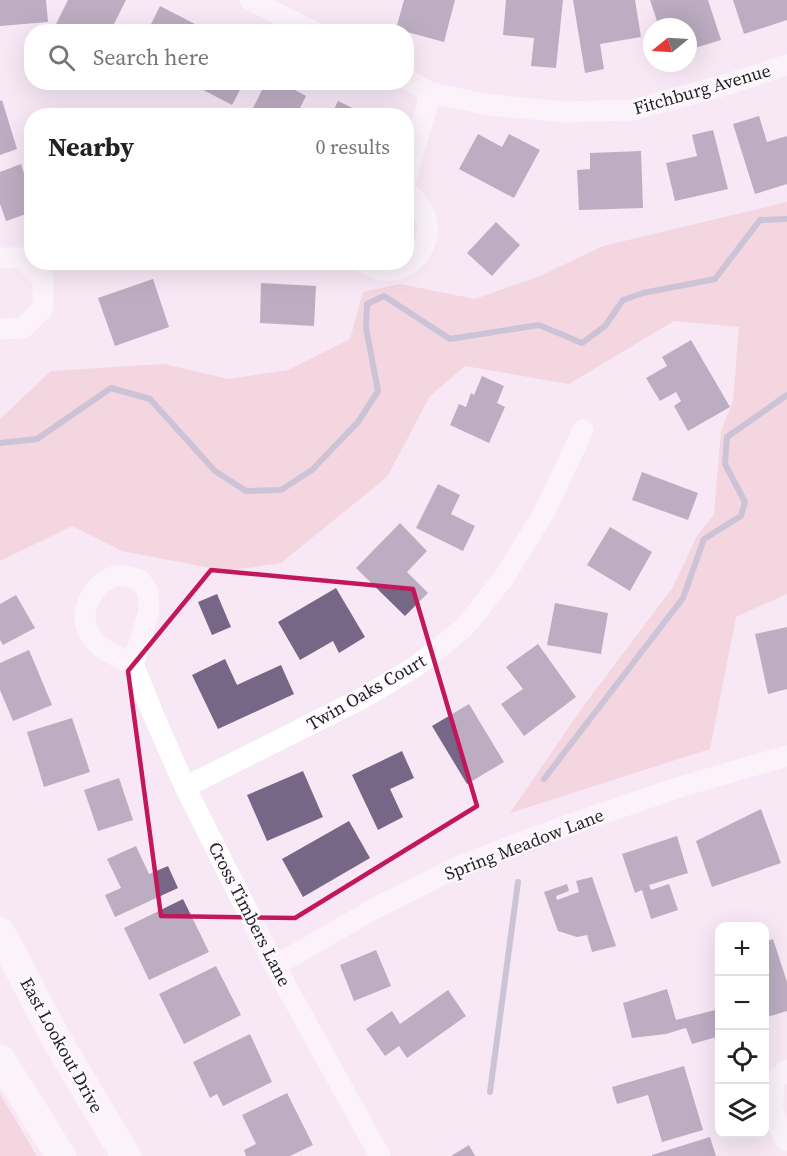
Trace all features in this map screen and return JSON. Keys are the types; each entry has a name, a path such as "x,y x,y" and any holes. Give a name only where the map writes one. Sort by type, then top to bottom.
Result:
{"main road":[{"name":"East Lookout Drive","path":"0,932 60,1046 126,1156"},
{"path":"0,1059 61,1156"}],"street":[{"path":"250,0 298,24"},
{"name":"Fitchburg Avenue","path":"414,83 431,93 490,105 554,111 632,110 725,85 787,64"},
{"path":"414,151 431,93"},
{"path":"414,197 426,213 428,229 425,245 414,260"},
{"path":"0,258 22,258 24,260"},
{"path":"0,328 23,328 43,308 43,279 34,270"},
{"name":"Twin Oaks Court","path":"185,788 361,699 415,667 463,629 503,579 545,511 583,430"},
{"name":"Cross Timbers Lane","path":"133,664 185,788 371,1153"},
{"name":"Spring Meadow Lane","path":"275,966 379,906 464,864 680,787 787,756"},
{"path":"787,1070 774,1081 772,1108 784,1139 787,1141"}],"highlighted area":[{"path":"211,570 413,589 477,806 295,918 161,916 128,671"}],"shaded area":[{"path":"787,202 787,594 736,617 710,749 510,813 582,708 673,587 697,536 714,514 721,431 733,401 739,327 674,321 569,384 465,366 430,396 387,477 281,563 226,571 122,551 72,526 0,561 0,419 51,371 164,364 228,379 288,370 350,339 363,292 400,284 475,299 540,276 603,246"},
{"path":"0,1094 37,1156 0,1156"}],"building":[{"path":"0,0 46,0 48,22 0,26"},
{"path":"68,0 126,0 114,24 56,24"},
{"path":"404,0 455,0 444,42 414,34 414,24 397,24"},
{"path":"506,0 563,0 556,68 531,66 534,38 503,35"},
{"path":"573,0 635,0 641,37 600,44 604,69 585,73"},
{"path":"650,0 708,0 721,40 697,47 697,18 656,18"},
{"path":"733,0 787,0 787,20 744,34"},
{"path":"160,6 195,24 151,24"},
{"path":"203,90 240,90 232,105"},
{"path":"262,90 295,90 306,96 300,108 253,108"},
{"path":"2,100 17,149 0,155 0,101"},
{"path":"338,101 352,108 335,108"},
{"path":"759,116 767,142 787,136 787,184 755,194 733,124"},
{"path":"713,130 728,189 675,201 666,163 697,156 692,135"},
{"path":"478,134 502,147 509,134 540,150 514,198 459,169"},
{"path":"641,151 643,208 579,210 577,170 590,169 590,153"},
{"path":"21,164 24,174 24,215 6,221 0,204 0,172"},
{"path":"496,222 520,245 492,276 467,253"},
{"path":"153,279 169,327 115,346 98,298"},
{"path":"261,283 316,286 314,326 260,323"},
{"path":"691,340 730,407 688,431 674,406 681,401 676,392 660,401 646,378 667,366 662,357"},
{"path":"482,376 504,386 497,403 505,407 489,443 450,425 459,404 466,407 471,393 474,395"},
{"path":"642,472 698,493 688,520 632,500"},
{"path":"438,484 460,495 451,514 475,526 463,551 416,528"},
{"path":"400,523 427,551 407,572 428,593 405,616 356,568"},
{"path":"610,527 652,552 630,591 587,565"},
{"path":"336,588 365,637 339,653 333,641 300,660 278,622"},
{"path":"217,594 231,627 212,635 198,602"},
{"path":"16,595 35,628 3,645 0,640 0,604"},
{"path":"555,603 608,613 601,654 547,645"},
{"path":"787,627 787,689 768,694 755,634"},
{"path":"538,644 576,697 524,736 501,704 523,689 506,667"},
{"path":"29,650 52,705 13,721 0,690 0,663"},
{"path":"225,659 237,685 281,665 294,694 218,729 192,675"},
{"path":"469,704 504,762 467,784 432,726"},
{"path":"72,718 90,772 44,787 27,732"},
{"path":"402,751 414,778 390,789 403,817 378,830 352,775"},
{"path":"303,771 323,817 267,841 247,795"},
{"path":"119,778 133,820 98,831 84,790"},
{"path":"761,809 781,863 712,887 696,841"},
{"path":"349,821 370,858 303,897 282,859"},
{"path":"677,836 688,873 649,885 651,890 669,884 678,910 651,919 642,890 635,893 622,854"},
{"path":"136,846 149,874 168,866 178,888 115,917 105,895 121,888 107,859"},
{"path":"592,877 616,946 592,952 587,935 577,937 558,931 544,892 567,884 569,891 556,896 557,900 579,892 576,881"},
{"path":"183,899 209,952 149,980 124,928"},
{"path":"773,939 787,982 787,1011 769,1016 769,976 769,940"},
{"path":"376,950 391,986 354,1001 340,965"},
{"path":"216,966 241,1015 184,1044 159,994"},
{"path":"667,989 676,1020 715,1010 715,1037 692,1044 686,1028 666,1034 632,1038 623,1003"},
{"path":"448,990 466,1016 407,1058 399,1046 385,1056 366,1029 392,1011 400,1024"},
{"path":"250,1034 272,1082 223,1106 217,1094 210,1098 193,1062"},
{"path":"684,1066 703,1130 662,1142 648,1095 617,1104 612,1087"},
{"path":"287,1093 313,1145 290,1156 246,1156 244,1150 256,1144 242,1115"},
{"path":"710,1137 716,1156 652,1156 652,1155"},
{"path":"469,1145 475,1156 451,1156"}],"waterway":[{"path":"0,443 37,439 111,388 150,399 215,471 246,491 281,490 312,470 358,422 378,391 366,328 367,304 384,296 450,339 539,325 582,343 605,326 623,300 643,293 715,279 760,220 787,219"},
{"path":"544,779 683,598 704,539 741,516 745,502 725,464 727,437 787,395"},
{"path":"490,1092 518,882"}]}
